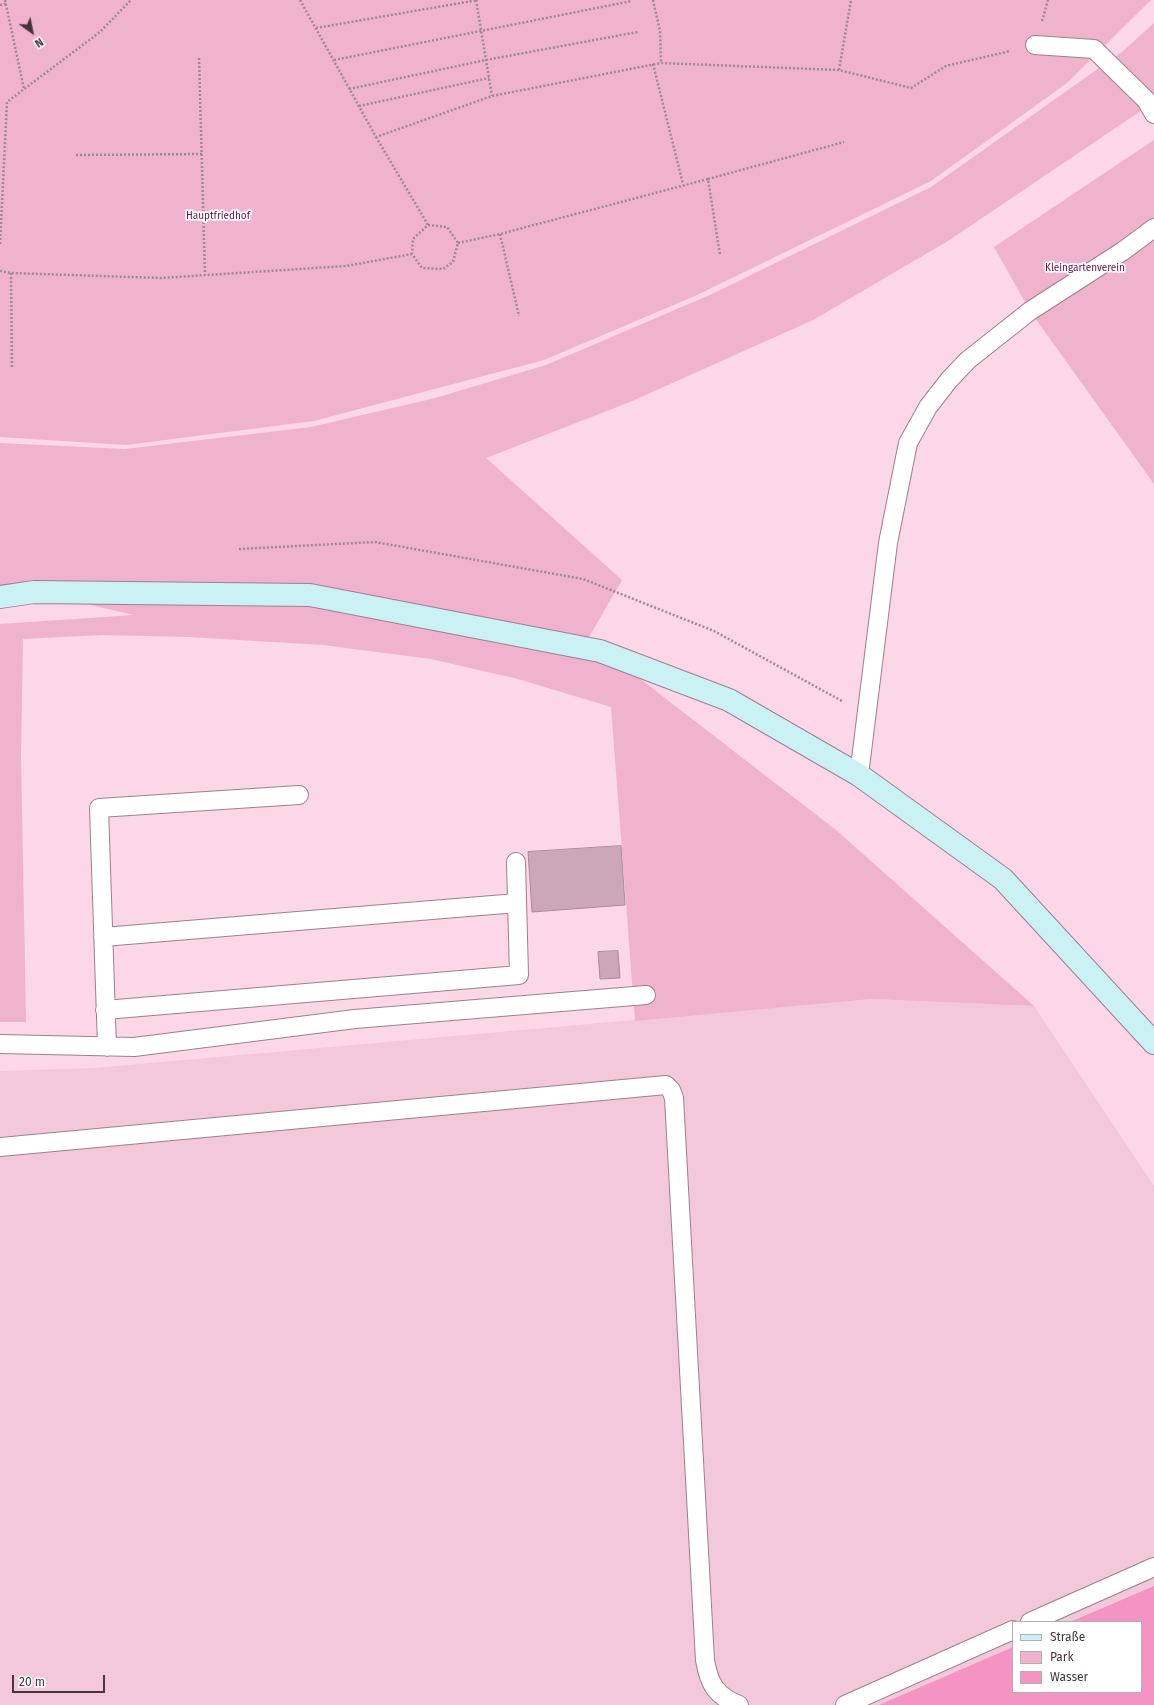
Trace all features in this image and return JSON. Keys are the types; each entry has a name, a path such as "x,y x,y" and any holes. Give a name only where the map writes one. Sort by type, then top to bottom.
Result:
{"main road":[{"path":"0,584 34,592"},
{"path":"0,597 34,592 310,595 600,651 729,700 859,775 1003,879 1154,1044"}],"lane":[{"path":"1035,46 1094,49 1146,100 1154,114"},
{"path":"859,775 888,543 908,443 928,408 949,380 968,360 1024,316 1123,251 1154,228"},
{"path":"107,1047 99,808 299,794"},
{"path":"105,1010 519,974 516,862"},
{"path":"103,937 517,903"},
{"path":"0,1044 134,1047 355,1019 646,995"},
{"path":"0,1147 666,1085 671,1090 674,1098 705,1660 708,1675 715,1690 725,1700 739,1705"},
{"path":"1032,1621 1154,1566"},
{"path":"845,1705 1012,1630"}],"path":[{"path":"5,0 24,89"},
{"path":"0,244 7,102 100,32 132,0"},
{"path":"301,0 376,137 428,225"},
{"path":"316,28 476,0 492,96"},
{"path":"652,0 660,30 661,63"},
{"path":"839,70 851,0"},
{"path":"334,60 632,1"},
{"path":"0,5 6,4"},
{"path":"350,89 486,60 638,32"},
{"path":"376,137 492,96 653,64 661,63 839,70 911,88 946,66 1035,46"},
{"path":"199,58 204,275"},
{"path":"653,64 683,184"},
{"path":"359,106 490,78"},
{"path":"458,243 500,234 844,142"},
{"path":"76,155 202,154"},
{"path":"708,179 720,255"},
{"path":"428,225 447,227 458,243 454,262 443,270 422,268 412,254 413,239 428,225"},
{"path":"500,234 519,316"},
{"path":"0,271 11,273 160,278 346,266 412,254"},
{"path":"11,273 12,368"},
{"path":"239,549 375,542 583,579 714,631 867,715"}],"shaded area":[{"path":"871,999 1034,1006 1154,1186 1154,1705 0,1705 0,1071 94,1068"}],"green space":[{"name":"Hauptfriedhof","path":"0,0 1151,0 1067,83 931,181 695,296 544,360 314,421 126,445 0,437"},
{"path":"1154,23 1154,102 948,241 813,320 630,402 486,458 622,580 581,651 639,678 836,830 1034,1006 871,999 635,1021 611,707 518,679 431,659 323,645 189,637 102,635 23,639 21,756 26,1022 0,1022 0,624 134,615 13,587 0,586 0,443 125,449 311,427 435,398 546,365 712,294 931,187 1123,51"},
{"name":"Kleingartenverein","path":"1154,140 1154,484 1030,311 994,247"}],"water":[{"path":"1154,1586 1154,1705 879,1705 1012,1647 1012,1693 1142,1693 1142,1621 1072,1621"}],"building":[{"path":"621,846 625,905 532,912 528,852"},
{"path":"618,951 620,978 600,979 598,952"}]}
